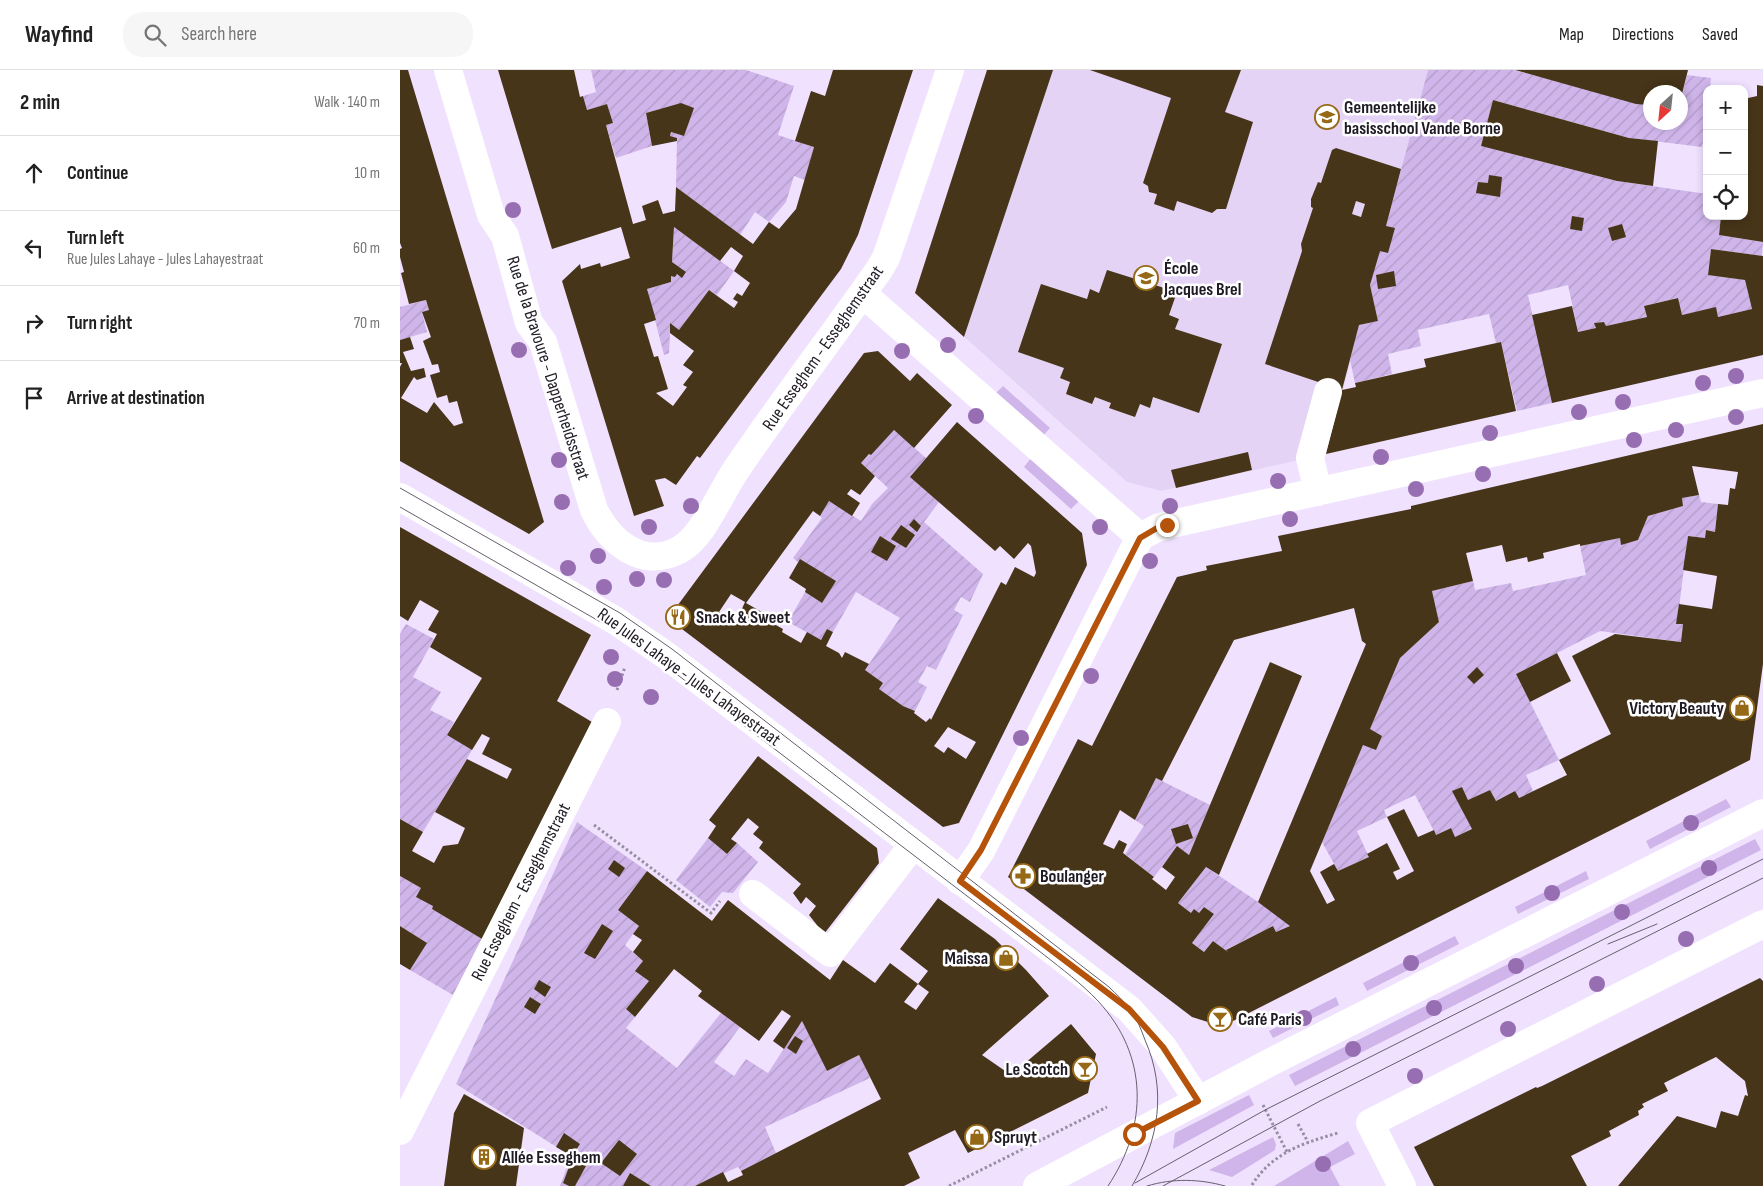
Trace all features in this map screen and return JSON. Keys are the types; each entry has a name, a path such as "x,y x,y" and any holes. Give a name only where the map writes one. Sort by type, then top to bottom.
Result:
{"street":[{"name":"Rue de la Bravoure - Dapperheidsstraat","path":"448,70 490,215 505,236 529,323 543,342 594,510 601,524 611,537 637,554 660,556 680,550"},
{"name":"Rue Esseghem - Esseghemstraat","path":"680,550 698,531 740,464 886,258 950,70"},
{"path":"862,294 1140,538"},
{"path":"1318,492 1310,458 1328,392"},
{"path":"960,881 981,850 1140,538 1162,527 1763,393"},
{"name":"Rue Jules Lahaye - Jules Lahayestraat","path":"400,497 510,559 635,634 1129,1009 1163,1047 1198,1101"},
{"name":"Rue Esseghem - Esseghemstraat","path":"400,1131 607,722"},
{"path":"1037,1186 1198,1101 1763,813"},
{"path":"754,894 830,954 913,845"},
{"path":"1402,1186 1370,1123 1763,924"}],"path":[{"path":"607,722 627,660"},
{"path":"566,804 711,913 724,897 754,894"},
{"path":"1252,1185 1260,1172 1271,1161 1308,1142 1298,1124"}],"shaded area":[{"path":"591,70 746,70 794,86 778,135 814,147 805,180 794,176 786,202 769,222 755,212 740,235 676,187 677,138 670,136 671,132 684,136 693,108 679,104 646,113 652,146 616,158 606,125 613,123 607,104 587,110 583,96 596,92"},
{"name":"École Jacques Brel","path":"987,70 1428,70 1326,454 1161,491 1127,482 915,293"},
{"path":"1428,70 1513,70 1643,103 1643,130 1688,130 1688,85 1685,85 1687,75 1711,78 1710,85 1703,85 1702,147 1629,138 1493,100 1481,146 1617,181 1703,193 1703,220 1721,220 1719,235 1763,242 1762,256 1711,249 1708,274 1745,280 1752,309 1718,317 1716,308 1682,315 1677,298 1644,306 1647,317 1606,326 1604,322 1595,323 1596,328 1578,332 1568,285 1528,295 1552,403 1517,411 1501,342 1496,343 1489,314 1418,330 1421,346 1388,354 1392,374 1355,383 1350,360 1359,325 1378,321 1370,285"},
{"path":"674,227 734,271 717,295 709,290 679,330 670,333 669,353 664,355 647,289 671,282 671,276 677,274 682,277 686,273 672,262"},
{"path":"426,300 429,310 422,312 427,332 400,340 400,307"},
{"path":"1003,386 1050,428 1042,437 994,395"},
{"path":"894,430 926,458 939,502 924,522 983,574 970,602 961,597 954,610 963,615 936,670 927,666 918,682 927,687 915,711 903,706 879,689 882,683 865,670 900,618 856,592 833,632 827,629 821,640 788,622 805,592 822,603 835,581 800,560 798,562 793,558 822,518 820,516 829,501 861,521 872,504 888,488 861,463"},
{"path":"1031,458 1079,501 1071,509 1024,467"},
{"path":"1699,495 1701,502 1718,504 1715,532 1706,530 1705,538 1688,536 1677,624 1683,624 1681,642 1600,631 1516,674 1559,760 1526,775 1533,791 1519,798 1515,791 1496,801 1490,790 1468,800 1462,787 1453,791 1472,829 1455,837 1450,828 1436,835 1415,795 1384,810 1387,817 1357,831 1369,857 1338,871 1322,842 1400,658 1439,622 1432,591 1473,581 1475,590 1511,583 1513,591 1586,575 1580,546 1620,538 1621,544 1638,540 1648,516 1683,506 1682,498"},
{"path":"406,624 434,639 413,677 441,692 430,710 454,722 447,735 472,750 423,832 400,819 400,634"},
{"path":"1156,778 1210,805 1189,855 1177,847 1154,877 1125,854 1144,826 1135,820"},
{"path":"1726,799 1731,807 1650,849 1646,841"},
{"path":"577,822 647,871 618,910 639,926 625,945 643,961 649,981 626,1009 635,1017 626,1028 677,1068 721,1013 740,1027 714,1062 734,1076 746,1059 768,1073 802,1021 827,1071 859,1055 870,1078 765,1127 776,1153 741,1171 738,1167 695,1186 560,1186 571,1156 456,1084"},
{"path":"708,838 727,854 737,843 758,862 733,893 722,892 710,907 676,880"},
{"path":"1755,839 1761,850 1295,1086 1289,1075"},
{"path":"1206,867 1288,922 1290,926 1276,932 1273,926 1227,949 1228,952 1213,941 1204,952 1192,943 1214,914 1204,907 1199,913 1191,913 1178,903"},
{"path":"1586,871 1589,879 1518,914 1515,907"},
{"path":"400,876 421,888 433,906 432,909 482,939 453,995 410,970 426,943 400,926"},
{"path":"1455,936 1459,944 1367,991 1363,983"},
{"path":"1336,997 1339,1005 1273,1038 1269,1031"},
{"path":"1249,1095 1254,1105 1173,1149 1175,1133"},
{"path":"1273,1137 1276,1144 1275,1150 1232,1177 1209,1170"},
{"path":"1348,1141 1355,1154 1330,1167 1340,1186 1274,1186"}],"building":[{"path":"400,70 408,70 544,522 529,534 400,461 400,367 402,363 400,363 400,340 410,337 414,349 403,352 411,371 424,368 426,377 417,380 414,377 401,398 427,413 434,402 454,426 463,423 457,401 449,403 447,395 437,398 430,375 440,372 438,364 432,365 423,341 431,337 422,312 429,310 426,300 409,304 401,273 404,272 400,257 400,249 402,248 400,243"},
{"path":"498,70 574,70 580,97 583,96 587,110 607,104 613,123 606,125 633,224 646,220 642,206 658,200 663,214 675,211 676,187 753,244 769,222 779,229 796,209 814,147 795,141 811,91 825,96 833,70 913,70 858,235 841,269 700,458 697,456 676,485 665,478 655,480 664,506 634,516 562,281 580,264 581,269 600,263 601,267 630,258 621,227 552,249","holes":["674,227 720,261 731,247 743,256 734,271 750,283 742,296 737,293 733,299 738,302 734,308 709,290 679,330 670,323 670,333 694,351 683,365 693,372 683,385 687,387 673,406 656,393 668,389 658,356 654,357 644,324 656,320 647,289 671,282 671,276 675,277 677,274 682,278 686,272 672,262"]},
{"path":"987,70 1053,70 964,337 915,293"},
{"path":"1090,70 1241,70 1225,112 1253,122 1226,209 1217,209 1212,213 1177,201 1174,211 1154,204 1157,194 1149,192 1148,186 1143,183 1171,98"},
{"path":"1515,70 1688,70 1684,85 1643,85 1643,104"},
{"path":"1757,85 1763,86 1763,242 1719,235 1721,220 1748,220 1748,98 1757,96"},
{"path":"1493,100 1629,138 1658,141 1653,186 1617,181 1481,146"},
{"path":"681,103 694,108 684,136 671,132 670,136 677,138 677,141 652,146 646,113"},
{"path":"1336,148 1401,169 1386,226 1395,228 1388,253 1380,251 1370,285 1378,321 1359,325 1342,390 1265,364 1302,251 1301,244 1313,208 1311,207 1311,199 1318,182 1321,183 1332,150","holes":["1356,201 1365,204 1361,217 1352,214"]},
{"path":"1489,175 1502,177 1500,197 1476,193 1478,182 1488,183"},
{"path":"1572,216 1584,218 1582,231 1570,229"},
{"path":"1622,224 1626,237 1612,241 1608,228"},
{"path":"1711,249 1763,256 1763,355 1552,403 1532,315 1572,306 1578,332 1596,328 1594,323 1604,322 1606,326 1647,317 1644,306 1678,298 1682,315 1716,307 1718,317 1752,309 1745,280 1708,275"},
{"path":"1107,270 1177,292 1169,315 1179,319 1175,329 1222,344 1199,413 1153,397 1150,408 1140,404 1135,417 1109,408 1111,403 1095,397 1092,404 1066,394 1070,382 1060,378 1064,368 1018,352 1041,284 1087,299 1090,289 1099,293"},
{"path":"1394,271 1396,286 1378,289 1376,275"},
{"path":"1501,342 1516,411 1326,454 1342,390 1356,387 1355,383 1426,367 1424,359"},
{"path":"878,351 910,381 917,373 952,405 914,448 894,430 871,455 869,454 861,463 875,476 860,495 851,489 847,494 860,503 852,516 829,501 820,516 813,511 746,603 767,615 765,619 783,629 782,632 801,643 807,632 821,640 827,629 833,632 826,646 839,653 842,658 845,652 869,664 865,670 883,683 879,689 903,706 915,711 914,713 926,722 930,718 931,720 1001,582 1006,585 1015,567 1034,577 1036,573 1031,546 1028,543 1014,559 1000,546 995,551 910,477 957,422 1082,533 1087,565 959,823 943,827 674,623 672,613 864,353","holes":["731,594 745,602 736,622 719,612","948,727 976,742 966,759 948,747 944,753 934,746"]},
{"path":"1763,424 1763,664 1750,760 1231,1022 1211,1023 1192,1017 1008,877 1078,739 1092,746 1177,577 1207,570 1206,566 1282,551 1278,536 1411,509 1411,506","holes":["1692,466 1738,472 1735,489 1730,488 1728,505 1718,504 1715,532 1706,530 1705,538 1688,536 1683,570 1717,576 1712,609 1679,604 1676,624 1683,624 1681,642 1615,634 1572,656 1611,734 1559,760 1567,775 1519,798 1515,791 1496,801 1490,790 1468,800 1462,787 1452,791 1472,829 1455,837 1451,828 1436,835 1434,830 1418,837 1404,809 1387,817 1414,871 1397,880 1393,872 1400,869 1387,843 1367,854 1369,857 1338,871 1334,864 1320,872 1335,900 1327,904 1310,871 1363,745 1376,750 1382,736 1370,729 1400,658 1439,622 1432,591 1473,581 1466,553 1502,545 1506,562 1527,557 1528,562 1544,558 1543,553 1580,544 1580,546 1620,538 1621,545 1638,540 1648,516 1683,506 1682,498 1699,495","1354,608 1362,641 1366,644 1258,902 1290,926 1276,932 1273,926 1226,950 1228,952 1213,941 1204,952 1192,943 1214,914 1204,907 1199,913 1194,909 1191,913 1178,903 1206,867 1219,875 1302,676 1270,662 1189,855 1177,846 1162,867 1175,877 1166,890 1152,879 1154,877 1123,853 1127,844 1119,840 1114,849 1103,844 1120,810 1135,820 1156,778 1162,781 1234,640"]},
{"path":"1248,452 1252,470 1176,488 1171,470"},
{"path":"914,519 921,526 917,532 909,525"},
{"path":"901,525 915,535 906,548 891,539"},
{"path":"400,527 591,635 557,701 592,722 482,939 432,909 433,906 416,897 421,888 400,876 400,819 423,832 412,851 434,863 443,846 458,844 465,828 435,812 467,759 507,779 512,769 482,754 490,738 482,734 472,750 447,735 482,678 430,647 437,634 428,630 439,611 420,600 408,621 400,616"},
{"path":"880,536 896,546 887,561 871,552"},
{"path":"800,559 836,581 822,603 789,578"},
{"path":"1557,653 1571,681 1530,702 1516,674"},
{"path":"1477,667 1484,675 1474,684 1467,677"},
{"path":"758,756 877,848 879,863 824,934 809,915 816,906 806,897 801,904 793,893 801,884 759,848 763,842 753,834 759,827 748,818 731,839 737,843 727,854 708,838 716,826 709,820"},
{"path":"1188,824 1193,838 1176,844 1171,829"},
{"path":"614,860 625,868 619,877 608,869"},
{"path":"647,871 712,921 728,900 830,980 843,960 875,983 890,963 918,984 928,971 900,949 938,898 995,939 1049,996 982,1055 1011,1075 1071,1024 1096,1054 1088,1093 968,1153 955,1130 908,1153 920,1178 904,1186 695,1186 723,1172 728,1182 743,1175 741,1171 881,1099 859,1055 827,1071 802,1021 784,1049 773,1041 791,1016 782,1010 759,1041 698,996 702,991 674,969 635,1017 626,1009 649,981 635,971 643,961 633,952 642,940 633,934 639,926 618,910","holes":["918,984 929,992 916,1010 904,1002"]},
{"path":"602,924 613,931 595,959 584,953"},
{"path":"400,926 427,943 410,970 400,964"},
{"path":"1760,978 1763,981 1763,1186 1618,1186 1677,1116 1716,1128 1721,1111 1738,1116 1745,1095 1748,1096 1745,1081 1716,1057 1664,1083 1668,1091 1642,1104 1644,1107 1638,1111 1639,1115 1609,1131 1611,1136 1571,1156 1587,1186 1434,1186 1414,1147"},
{"path":"539,980 551,987 545,997 534,989"},
{"path":"530,997 541,1004 535,1014 524,1007"},
{"path":"795,1036 803,1041 796,1054 787,1048"},
{"name":"Allée Esseghem","path":"464,1094 524,1128 516,1186 444,1186 454,1113"},
{"path":"564,1133 580,1144 572,1156 556,1147"},
{"path":"619,1140 637,1154 620,1176 601,1163"},
{"path":"572,1159 586,1166 575,1186 569,1186 563,1183"},
{"path":"630,1173 651,1186 623,1186"}],"tram line":[{"path":"400,488 620,613 672,649 1109,987 1128,1006 1137,1020 1152,1059 1156,1077 1158,1096 1154,1133 1149,1151 1132,1186"},
{"path":"400,507 611,628 662,663 1043,954 1092,995 1115,1022 1127,1045 1134,1068 1137,1092 1136,1116 1130,1140 1121,1163 1108,1186"},
{"path":"1135,1183 1265,1110 1763,859"},
{"path":"1163,1186 1320,1101 1763,878"},
{"path":"1608,944 1657,924"},
{"path":"1147,1186 1186,1180 1225,1186"}],"place":[{"name":"Gemeentelijke basisschool Vande Borne","path":"1327,117"},
{"name":"École Jacques Brel","path":"1146,278"},
{"name":"Snack & Sweet","path":"678,617"},
{"name":"Victory Beauty","path":"1742,708"},
{"name":"Boulanger","path":"1023,876"},
{"name":"Maissa","path":"1006,958"},
{"name":"Café Paris","path":"1220,1019"},
{"name":"Le Scotch","path":"1085,1069"},
{"name":"Spruyt","path":"977,1137"},
{"name":"Allée Esseghem","path":"484,1157"}],"route":[{"path":"1134,1134 1198,1101 1163,1047 1129,1009 960,881 981,850 1140,538 1157,528 1167,525"}]}
